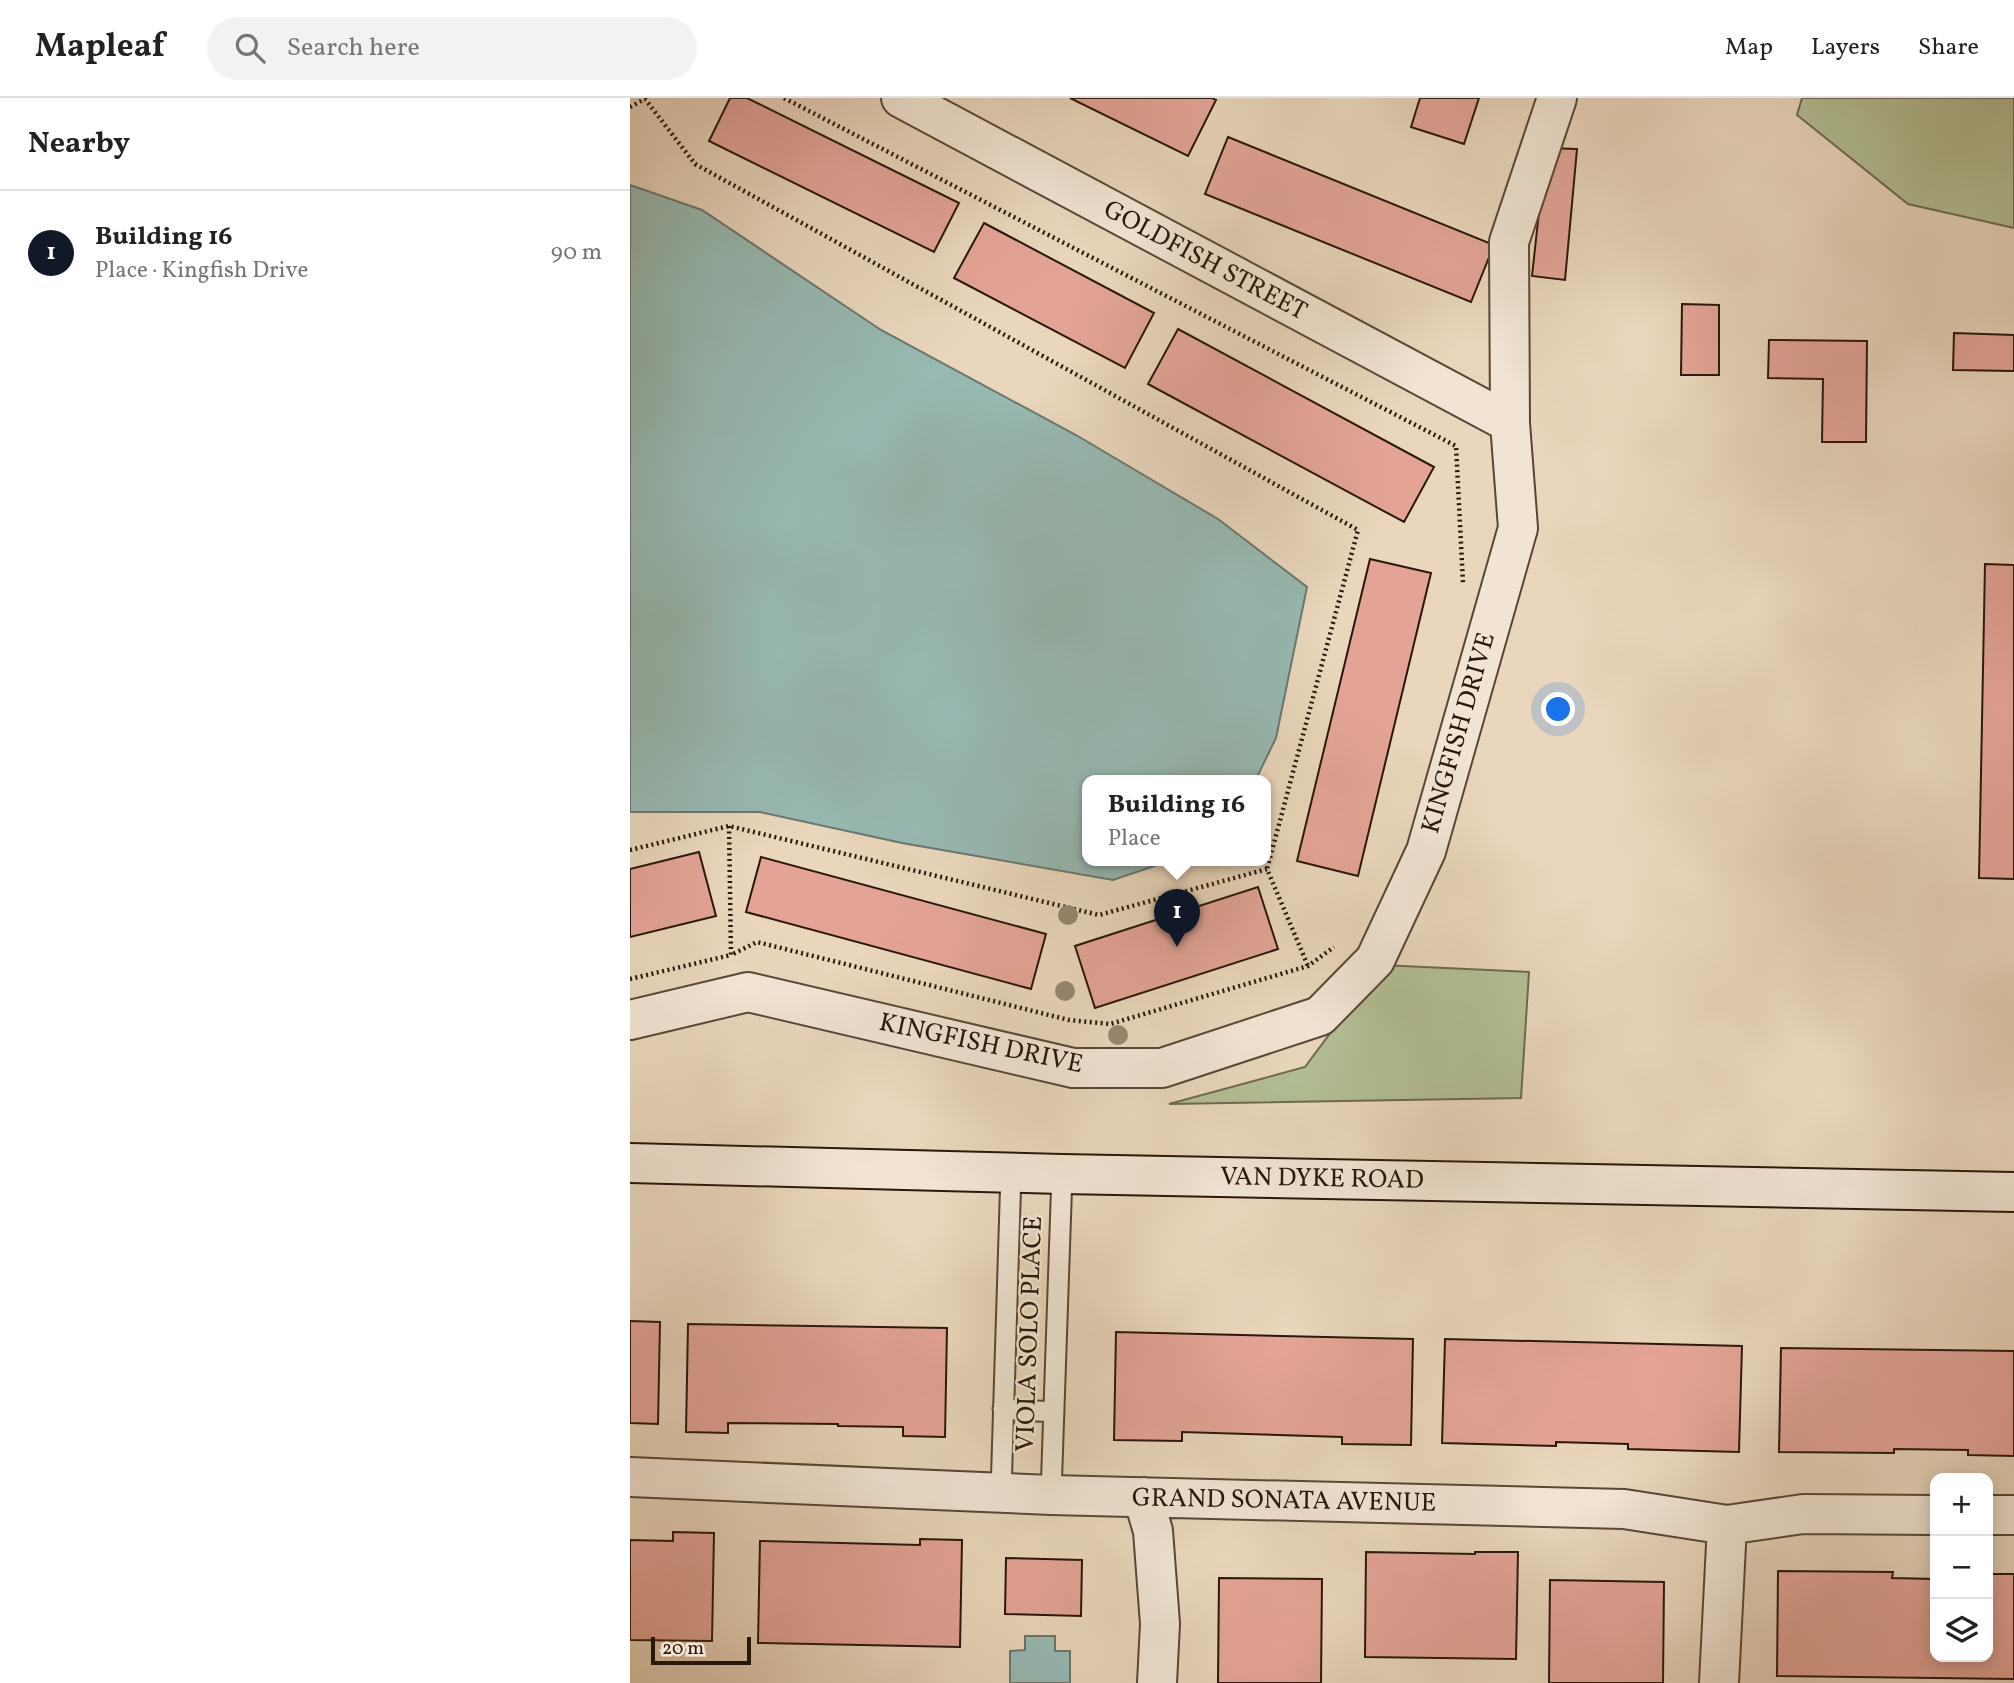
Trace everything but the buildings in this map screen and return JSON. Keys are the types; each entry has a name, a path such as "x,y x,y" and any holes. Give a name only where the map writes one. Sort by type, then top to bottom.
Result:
{"street":[{"name":"GOLDFISH STREET","path":"901,98 1510,424"},
{"name":"KINGFISH DRIVE","path":"630,1020 747,992 1073,1068 1162,1068 1320,1016 1375,960 1426,851 1518,528 1510,424 1509,242 1556,98"},
{"name":"VAN DYKE ROAD","path":"630,1163 2014,1192"},
{"name":"GRAND SONATA AVENUE","path":"630,1477 1051,1495 1623,1509 1727,1525 1803,1514 1930,1515"},
{"path":"1143,1497 1153,1531 1160,1624 1157,1683"},
{"path":"1993,1515 2014,1515"},
{"path":"1719,1683 1727,1525"}],"lane":[{"name":"VIOLA SOLO PLACE","path":"1001,1493 1011,1172"},
{"name":"VIOLA SOLO PLACE","path":"1051,1495 1062,1174"},
{"path":"1003,1409 1054,1412"}],"path":[{"path":"784,98 1456,446 1463,589"},
{"path":"630,107 645,99 695,164 1358,530 1271,854"},
{"path":"630,850 729,827 1099,915 1267,869"},
{"path":"729,827 731,955"},
{"path":"630,979 731,955 757,942 1069,1020 1110,1024 1308,966 1268,866"}],"green space":[{"path":"1802,98 2014,98 2014,228 1908,204 1797,115"},
{"path":"1381,965 1529,972 1521,1098 1169,1104 1305,1067"}],"water":[{"path":"630,185 702,210 881,330 1076,435 1218,519 1307,587 1276,738 1258,775 1082,775 1082,866 1154,866 1113,880 902,843 760,812 630,812"},
{"path":"1025,1636 1055,1636 1055,1651 1070,1651 1070,1683 1010,1683 1010,1651 1025,1650"}],"place":[{"name":"Building 16","path":"1177,947"}]}
